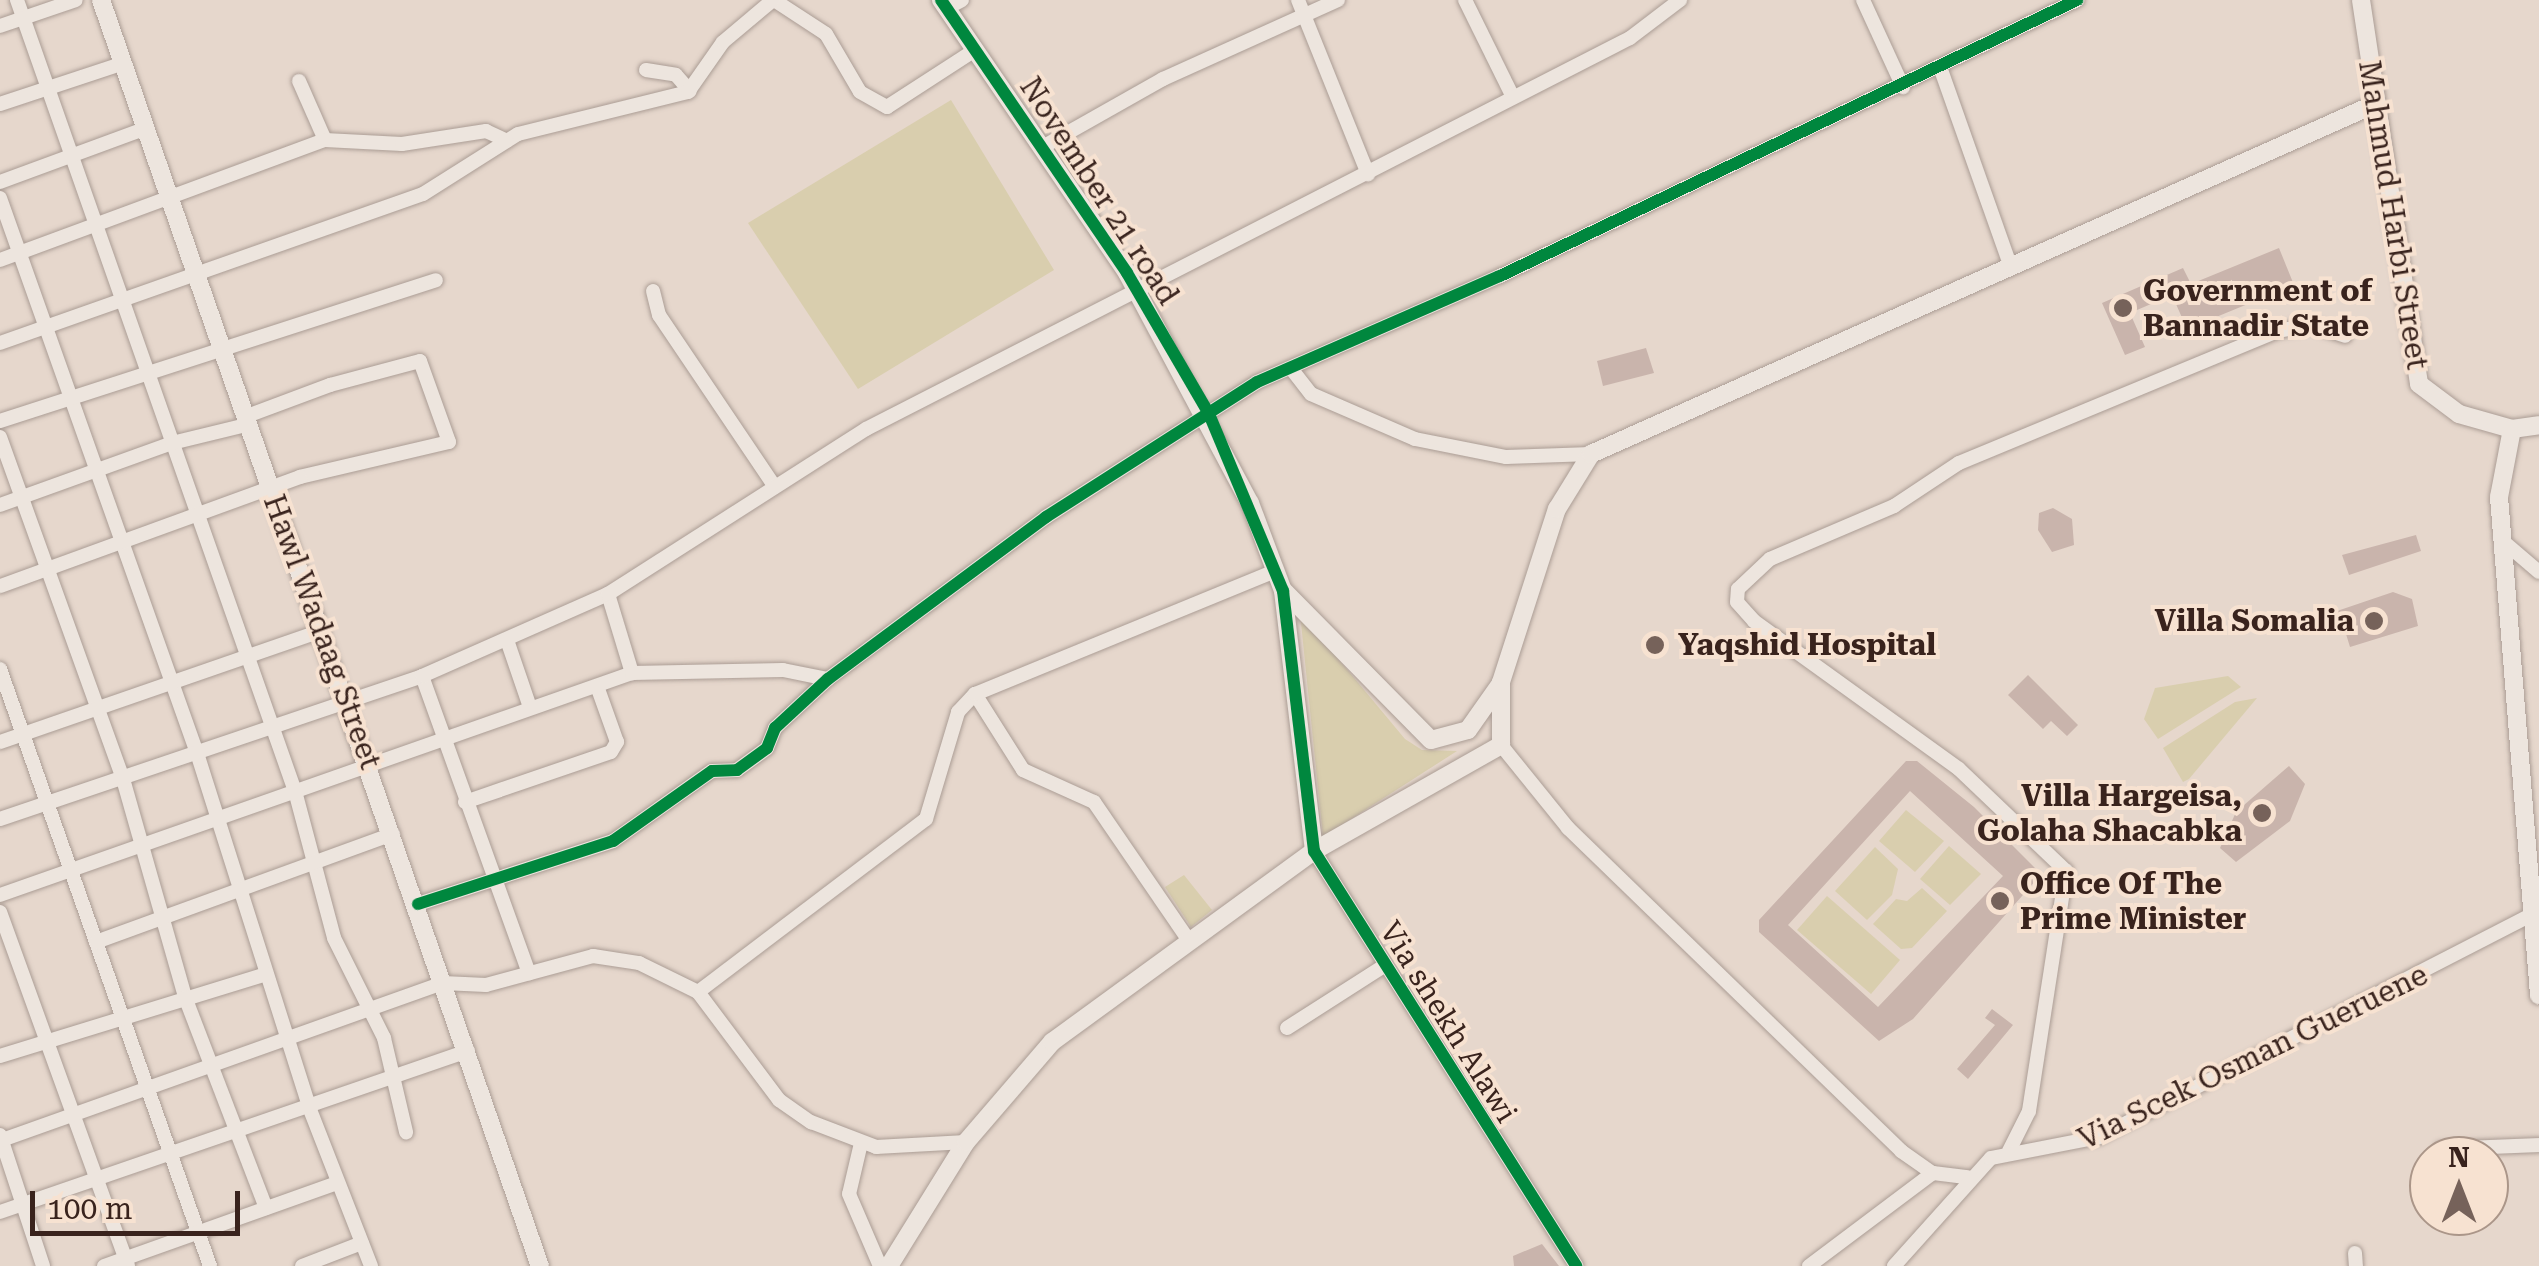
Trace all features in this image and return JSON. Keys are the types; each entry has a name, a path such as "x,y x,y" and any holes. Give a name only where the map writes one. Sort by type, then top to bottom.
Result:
{"street":[{"path":"17,0 194,514 274,728 316,858 334,938 395,1077 406,1132"},
{"path":"0,26 76,0"},
{"name":"Hawl Wadaag Street","path":"102,0 121,64 247,416 268,488 372,762 540,1266"},
{"path":"0,343 423,194 507,141 550,123 690,91 723,42 774,0 826,34 860,92 887,107 975,50"},
{"path":"1041,148 1301,7 1338,0"},
{"path":"0,819 422,676 608,594 866,428 1630,38 1680,0"},
{"path":"1862,0 1903,87"},
{"path":"418,904 491,875 612,841 712,771 737,770 768,748 775,728 828,679 1046,517 1257,382 1293,371 1390,318 1500,276 1903,87 2078,0"},
{"name":"Mahmud Harbi Street","path":"2361,0 2404,323 2419,384 2432,400 2512,429"},
{"path":"1469,2 1512,95"},
{"name":"November 21 road","path":"950,3 975,50 1136,288 1209,414 1283,591"},
{"path":"1301,7 1368,174"},
{"path":"0,104 121,64"},
{"path":"1940,67 2010,262"},
{"path":"646,70 676,75 690,91"},
{"path":"299,81 325,140"},
{"path":"1293,371 1312,394 1415,438 1506,457 1590,454 2010,262 2375,104"},
{"path":"0,182 147,128"},
{"path":"0,260 325,140 402,144 486,131 507,141"},
{"path":"0,198 220,820 309,1107 371,1266"},
{"path":"0,420 222,344 436,280"},
{"path":"653,291 659,315 774,487"},
{"path":"2010,1151 2029,1112 2066,870 1959,769 1754,621 1737,602 1738,589 1770,560 1894,506 1959,463 2277,331 2312,324 2345,336"},
{"path":"0,505 172,443 242,426 247,416 420,361 434,386 449,442 355,460 0,586"},
{"path":"2539,426 2512,429 2498,497 2536,902 2539,995"},
{"path":"0,437 123,779 168,916 185,997 240,1131 266,1208"},
{"path":"1283,591 1432,740 1468,730 1501,682 1557,508 1590,454"},
{"path":"2504,542 2539,572"},
{"path":"698,992 926,820 958,712 975,694 1275,571"},
{"path":"1283,591 1314,852"},
{"path":"608,594 632,673"},
{"path":"0,742 323,630"},
{"path":"508,640 530,707"},
{"path":"0,669 52,802 142,1090 210,1266"},
{"path":"0,896 632,673 782,670 828,679"},
{"path":"422,676 529,972"},
{"path":"1501,682 1501,745 1653,914 1933,1173 1968,1177"},
{"path":"465,802 611,752 618,742 597,686"},
{"path":"975,694 1023,770 1094,802 1190,942"},
{"path":"889,1266 966,1142 1052,1042 1314,852 1501,745"},
{"path":"96,942 316,858 393,834"},
{"name":"Via shekh Alawi","path":"1314,852 1381,968 1576,1266"},
{"name":"Via Scek Osman Gueruene","path":"1894,1266 1968,1177 2010,1151 2069,1148 2099,1137 2536,902"},
{"path":"0,912 50,1040 126,1260"},
{"path":"43,1266 1,1137 75,1117 443,983 462,989 619,956 698,992 779,1100 862,1143 900,1149 966,1142"},
{"path":"1286,1028 1381,968"},
{"path":"0,1056 266,974"},
{"path":"0,1212 168,1158 468,1051"},
{"path":"862,1143 849,1194 880,1266"},
{"path":"2509,1146 2539,1145"},
{"path":"1809,1266 1933,1173"},
{"path":"104,1266 337,1183"},
{"path":"302,1266 362,1244"}],"shaded area":[{"path":"951,100 1054,270 858,389 748,223"},
{"path":"1300,613 1405,739 1422,750 1457,751 1323,837"},
{"path":"2228,676 2241,687 2158,739 2144,719 2155,688"},
{"path":"2257,698 2183,782 2163,748 2235,702"},
{"path":"1906,810 1944,841 1915,872 1879,841"},
{"path":"1949,846 1981,874 1950,905 1920,879"},
{"path":"1875,847 1898,869 1892,895 1867,920 1835,891"},
{"path":"1184,875 1212,910 1191,927 1165,887"},
{"path":"1922,888 1947,911 1912,948 1901,949 1873,924 1896,899 1907,901"},
{"path":"1827,896 1900,960 1871,994 1797,930"}],"building":[{"path":"2279,248 2294,285 2187,329 2172,295 2130,313 2145,347 2125,355 2102,303 2183,268 2191,284"},
{"path":"1646,348 1654,373 1603,386 1597,361"},
{"path":"2053,508 2072,519 2074,545 2052,552 2038,530 2039,513"},
{"path":"2416,535 2421,551 2349,575 2342,555"},
{"name":"Villa Somalia","path":"2393,592 2412,599 2418,626 2350,647 2346,634 2327,631 2337,611"},
{"path":"2028,675 2078,725 2067,736 2051,721 2043,729 2008,695"},
{"name":"Office Of The Prime Minister","path":"1906,761 1917,761 1974,807 2037,870 2037,879 1913,1019 1879,1041 1759,932 1759,920","holes":["1910,791 2003,876 1878,1007 1788,925"]},
{"name":"Villa Hargeisa, Golaha Shacabka","path":"2289,766 2305,784 2290,821 2236,862 2220,848 2236,812"},
{"path":"1992,1009 2013,1025 1968,1079 1957,1069 1995,1025 1985,1018"},
{"path":"1542,1244 1559,1266 1514,1266 1513,1256"}],"cycle path":[{"path":"941,0 1127,273 1209,414 1283,591 1314,851 1576,1266"},
{"path":"418,904 613,841 712,771 737,770 767,748 775,728 828,679 1046,517 1257,382 1500,276 2077,0"}],"place":[{"name":"Government of Bannadir State","path":"2123,308"},
{"name":"Villa Somalia","path":"2374,621"},
{"name":"Yaqshid Hospital","path":"1655,645"},
{"name":"Villa Hargeisa, Golaha Shacabka","path":"2262,813"},
{"name":"Office Of The Prime Minister","path":"2000,901"}]}
